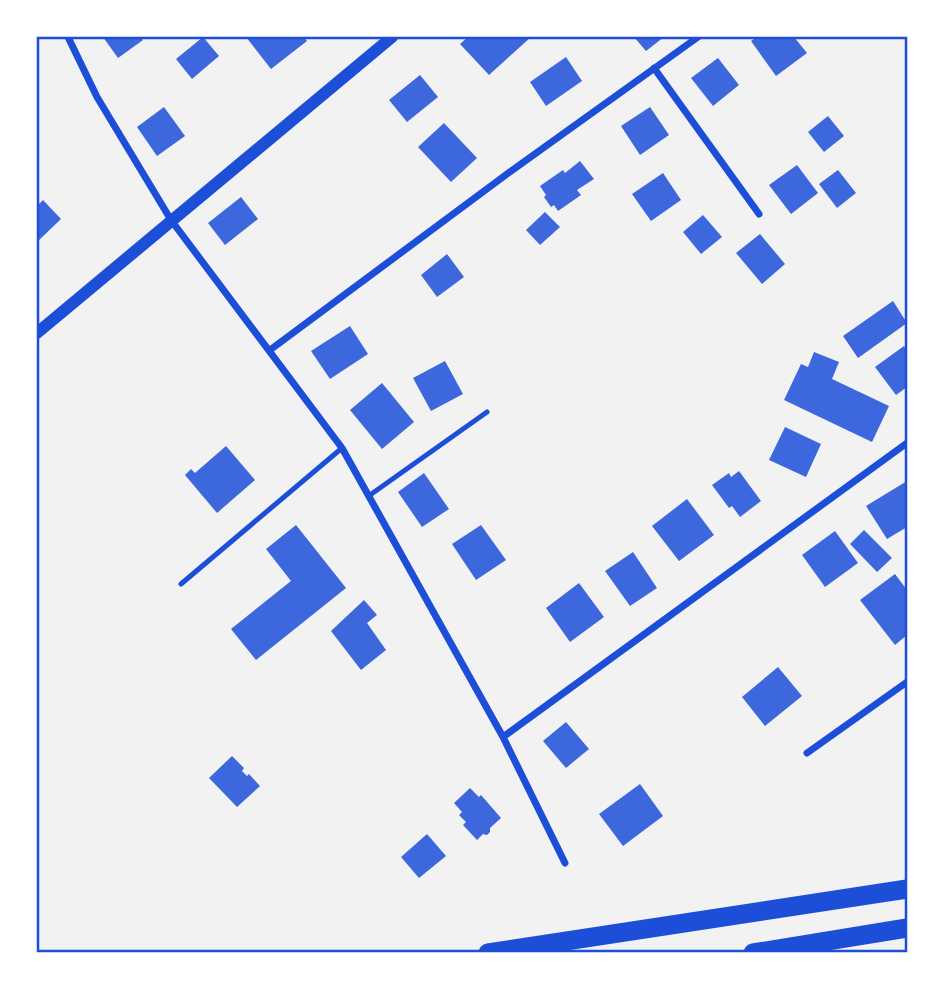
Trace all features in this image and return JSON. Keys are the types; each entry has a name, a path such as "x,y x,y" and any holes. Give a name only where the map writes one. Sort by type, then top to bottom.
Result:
{"highway":[{"path":"488,953 907,889"},
{"path":"752,953 907,928"}],"street":[{"path":"68,37 97,97 171,220 342,448 503,737 565,863"},
{"path":"37,333 392,37"},
{"path":"270,350 507,174 698,37"},
{"path":"654,68 759,214"},
{"path":"503,737 907,443"},
{"path":"807,753 907,682"}],"lane":[{"path":"370,495 487,412"},
{"path":"181,584 342,448"}],"building":[{"path":"103,37 140,37 143,40 118,58"},
{"path":"203,37 219,56 192,79 176,59"},
{"path":"246,37 304,37 307,41 271,69"},
{"path":"468,37 531,37 489,75 460,44"},
{"path":"634,37 664,37 646,51"},
{"path":"757,37 794,37 807,53 776,76 751,41"},
{"path":"566,57 582,81 546,106 530,82"},
{"path":"718,58 739,85 713,106 691,78"},
{"path":"420,75 438,97 407,122 389,100"},
{"path":"164,107 185,136 157,156 137,127"},
{"path":"650,107 669,135 640,155 621,126"},
{"path":"828,116 844,136 824,152 808,132"},
{"path":"444,123 477,158 451,182 418,147"},
{"path":"580,161 594,179 577,190 581,195 558,211 554,205 551,207 540,186 563,170 565,173"},
{"path":"797,165 818,193 791,214 769,185"},
{"path":"838,170 856,193 837,208 819,184"},
{"path":"663,173 681,200 651,221 632,194"},
{"path":"241,197 258,219 225,245 208,223"},
{"path":"43,200 61,219 37,242 37,206"},
{"path":"545,212 560,227 540,245 526,230"},
{"path":"703,215 722,237 701,254 683,232"},
{"path":"760,234 785,264 762,284 736,253"},
{"path":"447,254 464,277 437,297 421,275"},
{"path":"893,301 907,323 858,358 843,336"},
{"path":"350,326 368,354 330,379 311,351"},
{"path":"904,346 907,351 907,387 896,395 875,367"},
{"path":"814,352 839,362 832,379 889,406 872,442 784,400 801,364 808,367"},
{"path":"445,361 463,394 431,411 413,378"},
{"path":"382,383 414,422 382,449 350,410"},
{"path":"785,427 821,444 806,477 769,460"},
{"path":"226,446 255,480 217,513 185,475 191,469 195,473"},
{"path":"739,471 761,501 740,517 732,506 729,508 712,485 729,473 731,477"},
{"path":"424,473 449,509 422,527 398,492"},
{"path":"907,481 907,527 887,539 866,506"},
{"path":"687,499 714,535 679,561 652,526"},
{"path":"296,525 346,588 256,660 231,629 291,581 266,549"},
{"path":"481,525 506,560 476,580 452,544"},
{"path":"864,530 892,558 877,572 850,544"},
{"path":"835,531 858,563 825,587 802,555"},
{"path":"633,552 657,588 630,606 605,571"},
{"path":"895,574 907,590 907,635 895,645 860,600"},
{"path":"579,583 604,617 570,642 546,608"},
{"path":"364,600 377,615 367,623 386,650 361,670 331,631"},
{"path":"778,667 802,696 765,726 742,697"},
{"path":"566,722 589,749 566,768 543,741"},
{"path":"232,756 244,768 242,771 247,776 249,774 260,786 237,807 209,778"},
{"path":"640,784 663,816 623,846 599,814"},
{"path":"470,788 479,797 481,795 501,818 490,828 487,835 483,834 477,840 463,825 466,822 459,815 462,812 454,803"},
{"path":"427,834 446,856 419,878 401,857"}]}
